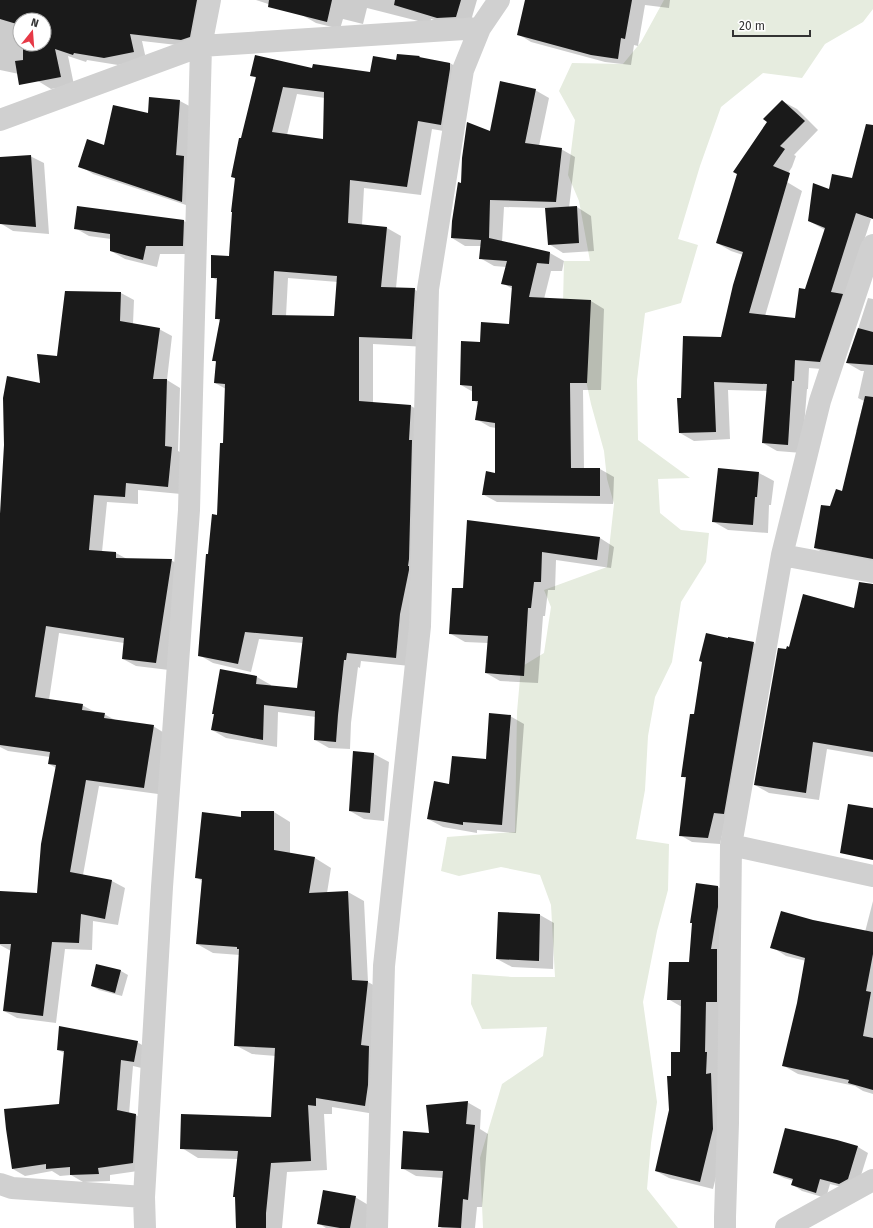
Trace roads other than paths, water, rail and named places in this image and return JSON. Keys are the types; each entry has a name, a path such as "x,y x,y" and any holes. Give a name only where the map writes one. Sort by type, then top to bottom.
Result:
{"street":[{"path":"145,1228 144,1197 162,887 189,510 202,46 210,0"},
{"path":"377,1228 384,966 420,626 428,289 463,70 480,28 499,0"},
{"path":"0,120 202,46 480,28"},
{"path":"725,1228 728,1123 731,845 782,555 820,401 873,245"},
{"path":"782,555 873,572"},
{"path":"731,845 873,876"},
{"path":"786,1228 873,1180"},
{"path":"0,1184 12,1188 144,1197"}]}
